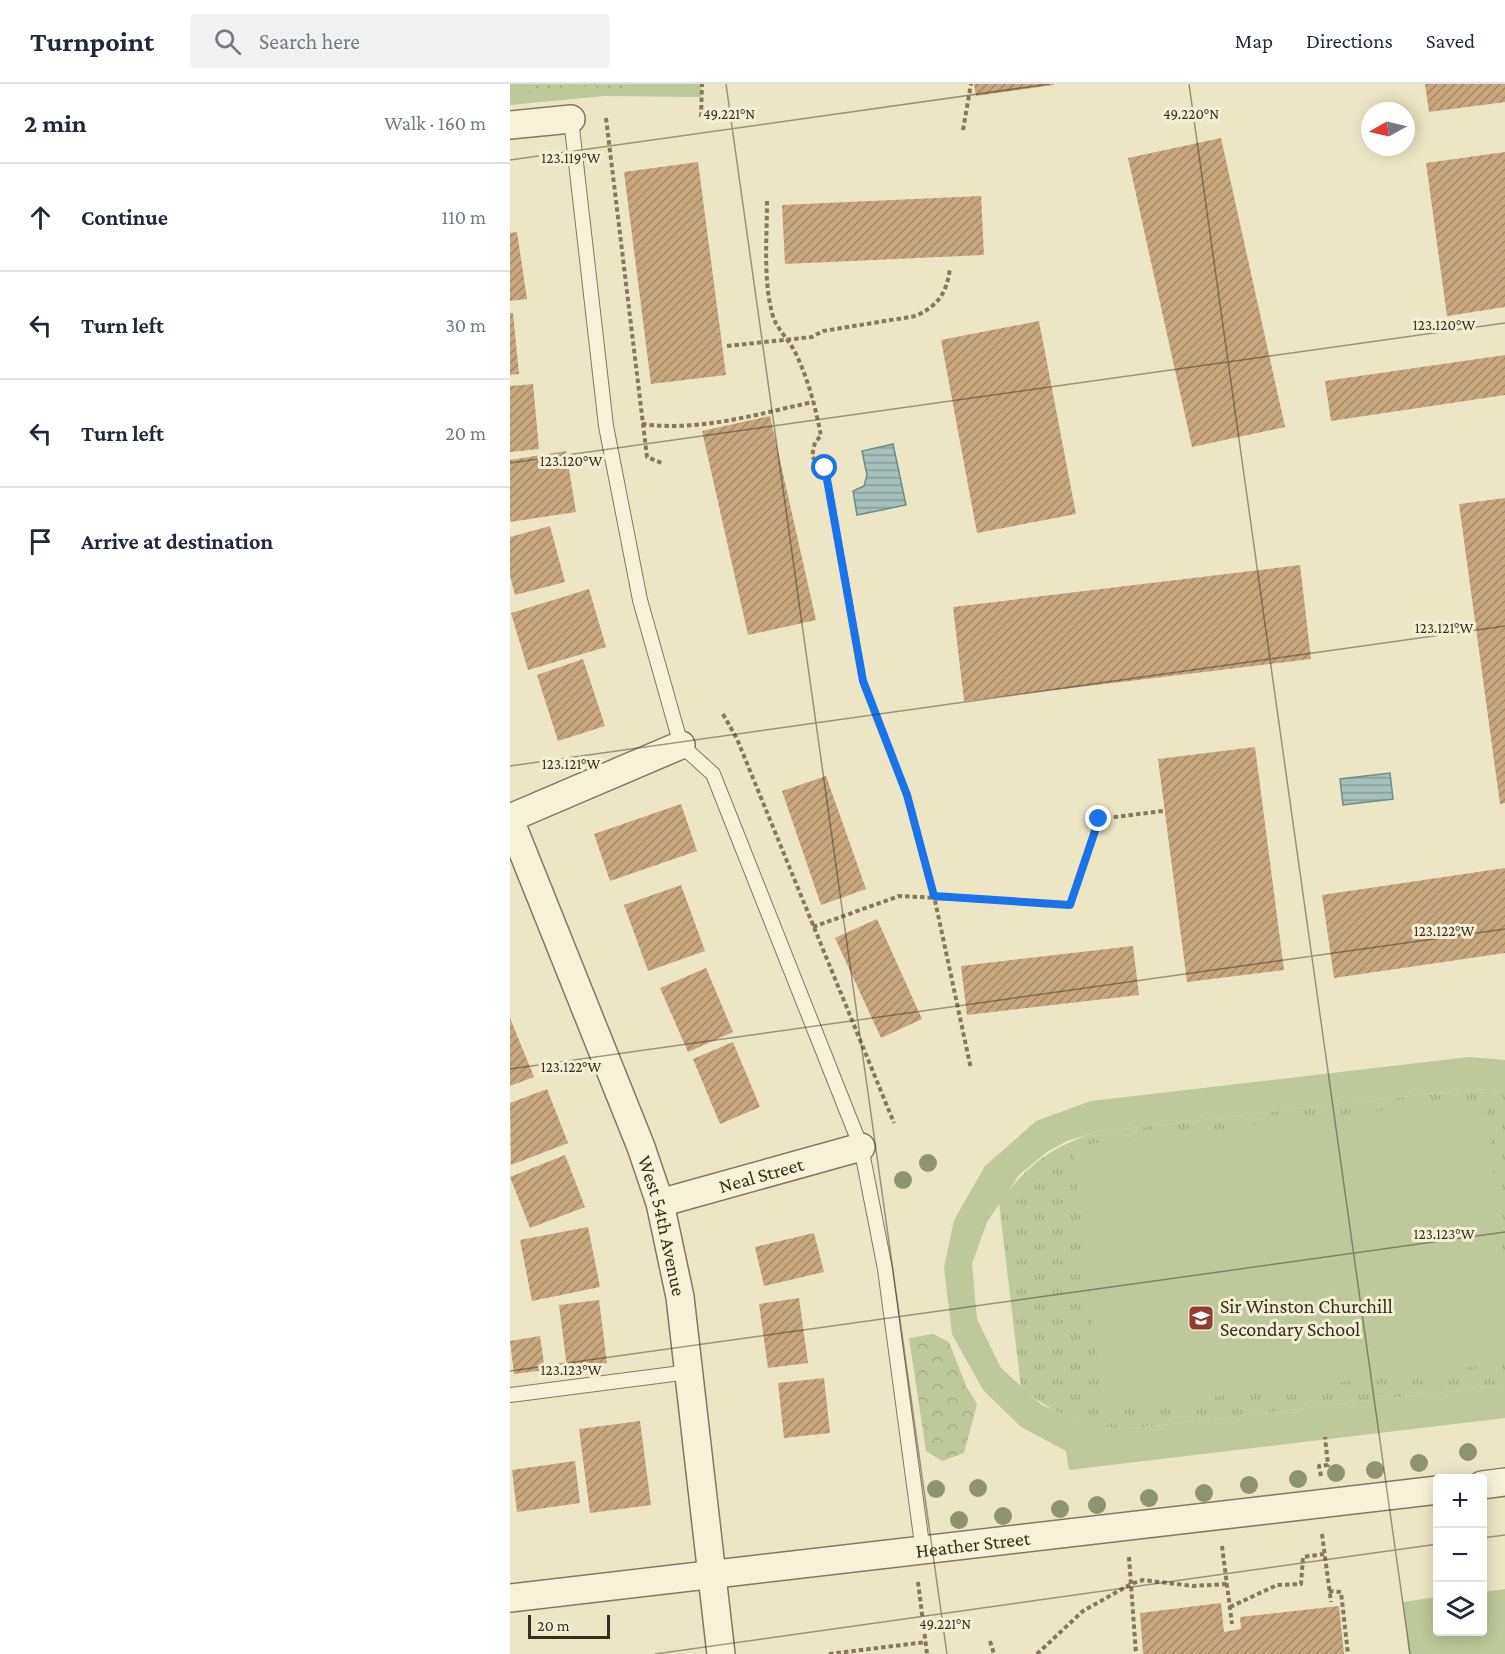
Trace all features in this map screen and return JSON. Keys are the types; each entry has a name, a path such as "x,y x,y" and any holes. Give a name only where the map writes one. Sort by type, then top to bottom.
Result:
{"street":[{"path":"510,125 571,119"},
{"path":"510,819 681,745"},
{"name":"West 54th Avenue","path":"510,819 641,1147 660,1203 680,1297 721,1654"},
{"name":"Neal Street","path":"660,1203 861,1147"},
{"path":"1487,1484 1505,1482"},
{"name":"Heather Street","path":"510,1598 923,1552 1433,1490"}],"lane":[{"path":"571,119 606,426 640,600 681,745 712,774 861,1147 885,1269 923,1552"},
{"path":"510,1395 689,1372"}],"path":[{"path":"701,117 702,84"},
{"path":"963,130 971,84"},
{"path":"606,118 647,457 664,464"},
{"path":"767,201 769,297 772,314 786,340 795,351 813,402 821,436 815,442 812,456 819,466 825,468 863,681 907,795 934,896 971,1069"},
{"path":"727,346 812,337 823,331 846,326 916,316 927,311 943,295 947,287 950,268"},
{"path":"642,424 665,427 720,423 813,402"},
{"path":"723,714 737,739 894,1123"},
{"path":"813,927 888,898 934,896 1070,905 1099,819 1162,811"},
{"path":"1321,1479 1319,1466 1328,1465 1325,1437"},
{"path":"1322,1534 1331,1602"},
{"path":"1222,1546 1232,1624"},
{"path":"1230,1607 1277,1584 1301,1584 1303,1557 1324,1554"},
{"path":"1129,1557 1136,1654"},
{"path":"1037,1654 1083,1611 1131,1584 1143,1580 1193,1586 1227,1584"},
{"path":"918,1582 927,1654"},
{"path":"1329,1591 1341,1592 1348,1654"},
{"path":"990,1641 994,1654"},
{"path":"829,1654 926,1642"}],"green space":[{"path":"510,84 701,84 701,97 604,96 510,105"},
{"path":"527,84 632,84 632,89 571,86 528,93"},
{"path":"1469,1057 1505,1060 1505,1091 1471,1089 1097,1132 1067,1141 1047,1152 1019,1175 987,1222 972,1264 977,1319 1001,1368 1042,1405 1079,1421 1109,1428 1127,1429 1505,1385 1505,1418 1069,1470 1066,1451 1021,1427 983,1390 952,1334 944,1268 954,1220 985,1166 1036,1121 1091,1101"},
{"path":"1471,1089 1505,1091 1505,1385 1127,1429 1098,1426 1070,1418 1045,1405 1021,1387 999,1203 1020,1178 1042,1158 1066,1144 1097,1132"},
{"path":"1485,1099 1505,1273 1505,1363 1103,1409 1073,1146"},
{"path":"933,1334 949,1342 966,1386 977,1404 964,1453 942,1461 926,1451 909,1338"},
{"path":"1505,1589 1505,1654 1409,1654 1403,1602 1433,1598 1433,1636 1487,1636 1487,1591"}],"water":[{"path":"893,444 906,505 857,515 853,491 864,486 867,475 862,451"},
{"path":"1390,773 1393,799 1343,805 1340,779"}],"building":[{"path":"974,84 1054,84 1054,85 976,96"},
{"path":"1425,84 1505,84 1505,102 1429,112"},
{"path":"1221,138 1285,427 1192,447 1128,158"},
{"path":"1505,152 1505,307 1447,316 1426,163"},
{"path":"698,162 726,375 651,384 624,172"},
{"path":"981,196 984,255 785,264 782,205"},
{"path":"517,232 527,299 510,301 510,233"},
{"path":"510,313 513,313 519,374 510,375"},
{"path":"1039,321 1076,514 977,533 941,340"},
{"path":"1505,355 1505,395 1331,421 1325,381"},
{"path":"533,384 539,449 510,452 510,386"},
{"path":"770,416 816,620 748,635 702,431"},
{"path":"566,451 576,512 510,522 510,460"},
{"path":"1505,498 1505,803 1500,804 1459,504"},
{"path":"550,526 565,582 515,595 510,576 510,537"},
{"path":"1300,565 1311,659 964,701 953,607"},
{"path":"589,589 606,647 528,670 511,613"},
{"path":"583,659 605,726 558,741 537,675"},
{"path":"1255,747 1284,970 1187,982 1158,759"},
{"path":"826,776 866,889 821,905 782,791"},
{"path":"681,804 697,851 610,881 594,834"},
{"path":"1505,868 1505,953 1334,978 1322,895"},
{"path":"681,885 705,951 648,971 624,905"},
{"path":"877,919 922,1019 881,1038 835,938"},
{"path":"1133,946 1139,995 967,1015 961,966"},
{"path":"706,968 733,1032 688,1052 660,988"},
{"path":"510,1018 534,1077 510,1086"},
{"path":"733,1042 760,1107 720,1124 693,1059"},
{"path":"547,1089 568,1143 511,1165 510,1103"},
{"path":"565,1155 585,1207 530,1228 510,1177"},
{"path":"588,1227 600,1287 532,1301 520,1240"},
{"path":"814,1233 824,1272 764,1286 755,1247"},
{"path":"799,1298 808,1363 768,1368 759,1304"},
{"path":"599,1300 607,1363 567,1368 559,1305"},
{"path":"540,1336 545,1370 514,1374 510,1341"},
{"path":"824,1378 830,1433 784,1438 778,1383"},
{"path":"640,1421 651,1505 590,1513 579,1429"},
{"path":"575,1461 580,1503 517,1512 512,1470"},
{"path":"1221,1603 1224,1632 1241,1629 1240,1617 1339,1606 1344,1654 1143,1654 1140,1613"}],"place":[{"name":"Sir Winston Churchill Secondary School","path":"1201,1318"}],"route":[{"path":"825,468 848,586 863,681 869,702 907,795 934,896 1070,905 1099,819"}]}
